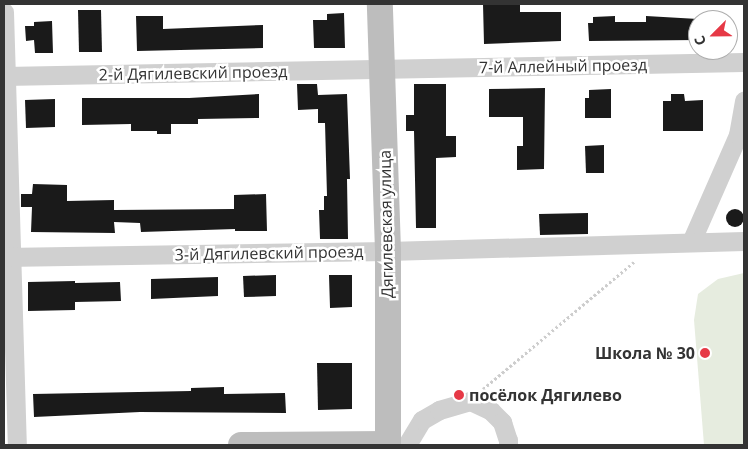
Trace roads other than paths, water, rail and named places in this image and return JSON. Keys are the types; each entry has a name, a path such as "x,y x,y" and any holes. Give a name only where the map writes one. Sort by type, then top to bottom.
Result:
{"street":[{"name":"Дягилевская улица","path":"380,4 388,251 399,444"},
{"path":"4,12 8,257 17,445"},
{"name":"7-й Аллейный проезд","path":"382,69 744,62"},
{"name":"2-й Дягилевский проезд","path":"5,76 382,69"},
{"path":"691,242 738,135 744,101"},
{"name":"3-й Дягилевский проезд","path":"8,257 388,251 744,241"},
{"path":"241,445 399,444 422,420 439,410 470,401 491,411 502,422 508,445"}],"place":[{"name":"Школа № 30","path":"705,353"},
{"name":"посёлок Дягилево","path":"459,395"}]}
